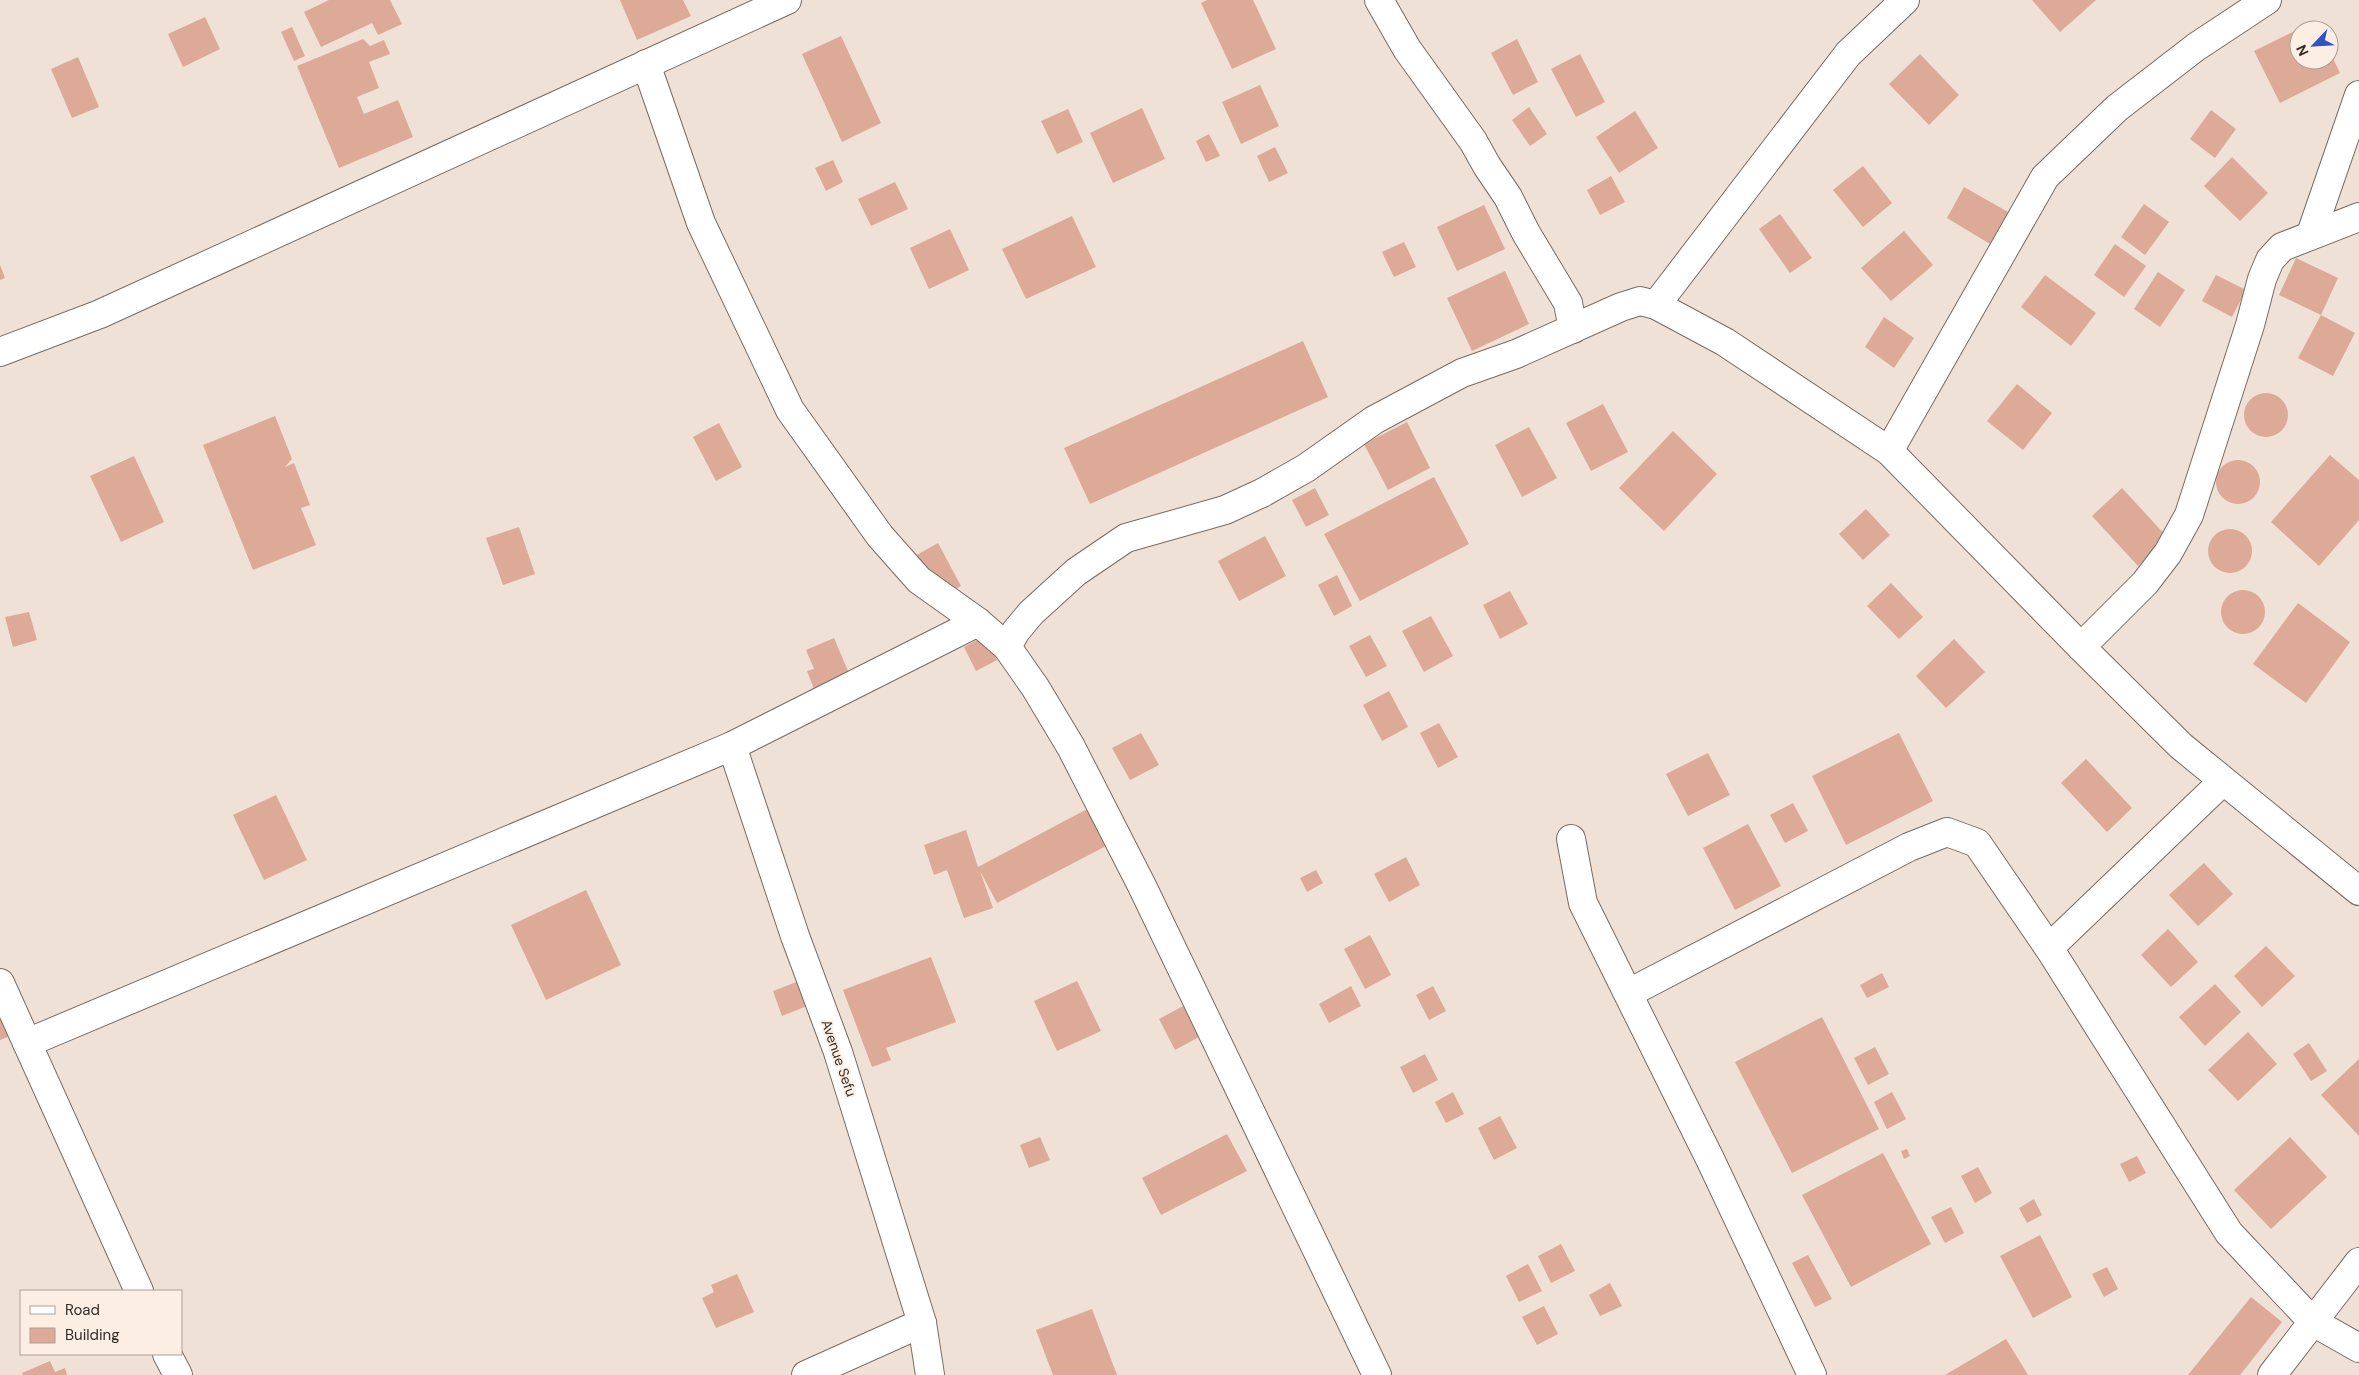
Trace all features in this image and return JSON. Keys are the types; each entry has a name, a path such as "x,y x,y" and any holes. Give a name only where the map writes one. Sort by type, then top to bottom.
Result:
{"street":[{"path":"0,352 100,314 787,0"},
{"path":"1379,0 1407,49 1473,141 1508,197 1526,233 1568,303 1573,329"},
{"path":"1656,305 1848,54 1905,0"},
{"path":"1889,451 2045,177 2117,108 2196,47 2267,0"},
{"path":"646,64 701,223 790,410 880,536 919,580 978,622 1007,647 1071,747 1142,886 1377,1375"},
{"path":"2311,234 2359,95"},
{"path":"2080,647 2145,583 2168,554 2189,515 2250,325 2262,279 2270,260 2282,246 2359,217"},
{"path":"1007,647 1016,631 1031,613 1076,572 1126,538 1225,510 1262,494 1306,468 1374,420 1462,373 1516,354 1621,306 1640,301 1656,305 1725,342 1889,451 2080,647 2181,746 2359,892"},
{"path":"27,1043 732,746 978,622"},
{"name":"Avenue Sefu","path":"732,746 795,936 838,1052 922,1323 930,1375"},
{"path":"2049,948 2223,781"},
{"path":"1629,993 1909,847 1947,832 1977,843 2049,948 2229,1233 2313,1322 2359,1348"},
{"path":"1571,839 1583,903 1629,993 1812,1375"},
{"path":"0,983 138,1290"},
{"path":"2272,1375 2359,1262"},
{"path":"806,1375 922,1323"},
{"path":"168,1355 178,1375"}],"building":[{"path":"329,0 390,0 402,24 378,35 372,23 321,47 304,12"},
{"path":"620,0 683,0 691,16 637,40"},
{"path":"1207,0 1253,0 1276,49 1232,69 1201,3"},
{"path":"2032,0 2096,0 2060,32"},
{"path":"205,17 220,49 183,67 168,34"},
{"path":"292,27 305,56 294,61 281,32"},
{"path":"2289,34 2289,70 2339,70 2340,73 2280,103 2254,51"},
{"path":"841,36 881,123 842,142 802,54"},
{"path":"363,39 370,46 384,40 390,54 369,62 379,88 357,97 364,114 398,100 413,137 339,168 297,66"},
{"path":"1517,39 1538,82 1513,95 1491,53"},
{"path":"1580,54 1605,102 1576,117 1551,69"},
{"path":"1920,54 1959,95 1929,125 1889,84"},
{"path":"78,57 99,107 72,118 51,69"},
{"path":"1260,85 1279,126 1241,144 1222,102"},
{"path":"1529,107 1547,134 1530,146 1512,120"},
{"path":"1142,108 1165,159 1113,183 1090,133"},
{"path":"1068,109 1083,142 1057,154 1041,121"},
{"path":"2211,110 2236,129 2215,158 2190,139"},
{"path":"1635,111 1658,148 1619,173 1596,137"},
{"path":"1209,134 1220,156 1206,162 1196,141"},
{"path":"1275,147 1288,173 1269,182 1257,156"},
{"path":"2232,157 2268,193 2240,221 2204,186"},
{"path":"833,160 843,182 826,191 815,168"},
{"path":"1863,166 1892,203 1863,227 1833,190"},
{"path":"1611,176 1625,202 1600,215 1587,190"},
{"path":"895,182 908,209 871,226 858,199"},
{"path":"1964,187 2008,212 1990,244 1947,218"},
{"path":"2144,204 2169,222 2145,255 2121,237"},
{"path":"1484,205 1505,249 1457,271 1437,227"},
{"path":"1780,214 1812,258 1790,273 1759,229"},
{"path":"1072,216 1096,267 1026,299 1002,249"},
{"path":"950,229 969,270 929,289 910,248"},
{"path":"1904,231 1933,265 1891,301 1861,268"},
{"path":"1404,242 1416,267 1394,277 1382,252"},
{"path":"2115,244 2146,266 2124,297 2094,275"},
{"path":"2296,258 2338,278 2321,315 2279,295"},
{"path":"0,265 5,278 0,280"},
{"path":"1505,271 1529,324 1472,351 1447,298"},
{"path":"2158,272 2185,290 2160,327 2134,309"},
{"path":"2045,275 2096,313 2071,346 2021,307"},
{"path":"2216,275 2246,290 2232,317 2202,301"},
{"path":"2321,315 2355,333 2333,376 2298,358"},
{"path":"1884,317 1914,338 1894,368 1865,347"},
{"path":"1303,341 1328,397 1090,504 1064,448"},
{"path":"2017,384 2052,413 2023,450 1987,421"},
{"path":"2270,393 2282,399 2287,406 2287,424 2282,431 2275,436 2262,437 2254,434 2247,427 2244,411 2247,403 2254,396"},
{"path":"1603,404 1628,452 1591,471 1566,423"},
{"path":"275,416 292,459 285,467 294,463 310,505 301,508 316,545 253,570 203,445"},
{"path":"1407,422 1430,468 1388,490 1364,444"},
{"path":"719,423 742,467 716,481 693,437"},
{"path":"1529,427 1557,478 1522,497 1495,445"},
{"path":"1673,431 1717,474 1664,531 1619,488"},
{"path":"2330,455 2359,480 2359,520 2319,566 2271,522"},
{"path":"134,456 164,522 121,542 90,476"},
{"path":"2242,460 2254,466 2259,473 2259,491 2254,498 2247,503 2234,504 2226,501 2219,494 2216,478 2219,470 2226,463"},
{"path":"1434,477 1469,544 1360,601 1324,534"},
{"path":"1315,488 1329,515 1306,527 1292,500"},
{"path":"2122,488 2168,538 2138,566 2092,516"},
{"path":"1866,509 1890,535 1863,560 1839,534"},
{"path":"519,527 535,574 503,585 486,538"},
{"path":"2234,529 2246,535 2251,542 2251,560 2246,567 2239,572 2226,573 2218,570 2211,563 2208,547 2211,539 2218,532"},
{"path":"1265,536 1286,576 1239,601 1218,561"},
{"path":"938,543 961,586 928,603 906,561"},
{"path":"1337,575 1352,606 1334,616 1318,585"},
{"path":"1891,583 1923,617 1899,639 1867,606"},
{"path":"2247,590 2259,596 2264,603 2264,621 2259,628 2252,633 2239,634 2231,631 2224,624 2221,608 2224,600 2231,593"},
{"path":"1510,591 1528,624 1500,639 1483,605"},
{"path":"2298,603 2350,642 2306,703 2253,664"},
{"path":"29,612 37,640 13,647 5,617"},
{"path":"1431,616 1453,656 1424,672 1402,631"},
{"path":"1370,635 1387,666 1366,677 1349,646"},
{"path":"985,636 997,660 976,671 964,647"},
{"path":"834,638 851,678 816,694 807,671 814,669 806,650"},
{"path":"1954,639 1985,672 1946,708 1916,676"},
{"path":"1389,691 1408,727 1382,741 1363,705"},
{"path":"1439,723 1458,757 1438,768 1420,733"},
{"path":"1141,733 1159,765 1130,780 1112,748"},
{"path":"1899,733 1933,801 1846,845 1812,776"},
{"path":"1708,753 1730,795 1688,816 1666,774"},
{"path":"2086,759 2132,808 2107,832 2061,783"},
{"path":"276,795 307,860 264,880 233,815"},
{"path":"1793,803 1808,831 1785,843 1770,815"},
{"path":"1089,808 1108,845 997,903 980,871 993,908 964,918 947,870 934,875 924,845 966,830 978,867"},
{"path":"1748,824 1781,886 1735,910 1703,848"},
{"path":"1406,857 1420,885 1389,902 1374,874"},
{"path":"2204,863 2233,894 2198,926 2169,895"},
{"path":"1316,870 1323,883 1307,892 1300,878"},
{"path":"586,890 621,965 546,1000 511,925"},
{"path":"2168,929 2198,962 2171,987 2141,955"},
{"path":"1370,935 1391,975 1365,989 1344,949"},
{"path":"2266,946 2295,976 2262,1007 2234,976"},
{"path":"931,957 956,1022 886,1048 891,1060 872,1067 843,990"},
{"path":"1882,973 1889,987 1867,998 1860,985"},
{"path":"799,981 807,1006 782,1016 773,991"},
{"path":"1077,981 1101,1031 1057,1051 1034,1001"},
{"path":"2215,984 2241,1012 2205,1046 2179,1017"},
{"path":"1351,986 1361,1006 1329,1023 1319,1004"},
{"path":"1433,986 1446,1011 1429,1020 1416,995"},
{"path":"1183,1006 1199,1037 1175,1050 1159,1019"},
{"path":"0,1011 10,1036 0,1040"},
{"path":"1822,1017 1879,1129 1792,1173 1735,1062"},
{"path":"2248,1032 2277,1064 2238,1101 2208,1070"},
{"path":"2309,1043 2327,1071 2311,1081 2293,1054"},
{"path":"1875,1047 1889,1074 1868,1085 1854,1058"},
{"path":"1425,1054 1438,1080 1413,1093 1400,1067"},
{"path":"2359,1059 2359,1136 2321,1095"},
{"path":"1453,1092 1464,1114 1446,1123 1435,1102"},
{"path":"1892,1092 1906,1119 1887,1129 1874,1102"},
{"path":"1500,1116 1517,1148 1494,1160 1478,1128"},
{"path":"1227,1134 1247,1171 1161,1215 1142,1178"},
{"path":"1040,1137 1050,1160 1029,1168 1020,1145"},
{"path":"2290,1137 2327,1177 2271,1229 2234,1190"},
{"path":"1907,1149 1910,1156 1904,1159 1901,1151"},
{"path":"1883,1153 1931,1244 1851,1287 1802,1195"},
{"path":"2137,1156 2146,1173 2129,1182 2120,1164"},
{"path":"1978,1167 1992,1193 1975,1203 1961,1176"},
{"path":"2034,1199 2042,1215 2027,1223 2019,1208"},
{"path":"1951,1207 1964,1233 1945,1243 1931,1217"},
{"path":"2040,1235 2072,1297 2033,1318 2000,1256"},
{"path":"1561,1244 1575,1271 1551,1283 1538,1256"},
{"path":"1808,1255 1832,1299 1815,1307 1792,1263"},
{"path":"1528,1264 1542,1291 1519,1302 1506,1276"},
{"path":"2107,1267 2118,1289 2104,1297 2092,1274"},
{"path":"737,1274 754,1312 716,1328 702,1298 714,1292 711,1285"},
{"path":"1610,1283 1622,1306 1600,1316 1589,1295"},
{"path":"2251,1297 2282,1322 2240,1375 2188,1375"},
{"path":"1544,1306 1558,1334 1537,1345 1522,1317"},
{"path":"1092,1309 1117,1375 1053,1375 1036,1330"},
{"path":"2006,1339 2028,1375 1945,1375"},
{"path":"50,1361 55,1372 65,1368 67,1375 23,1375 22,1373"}]}
